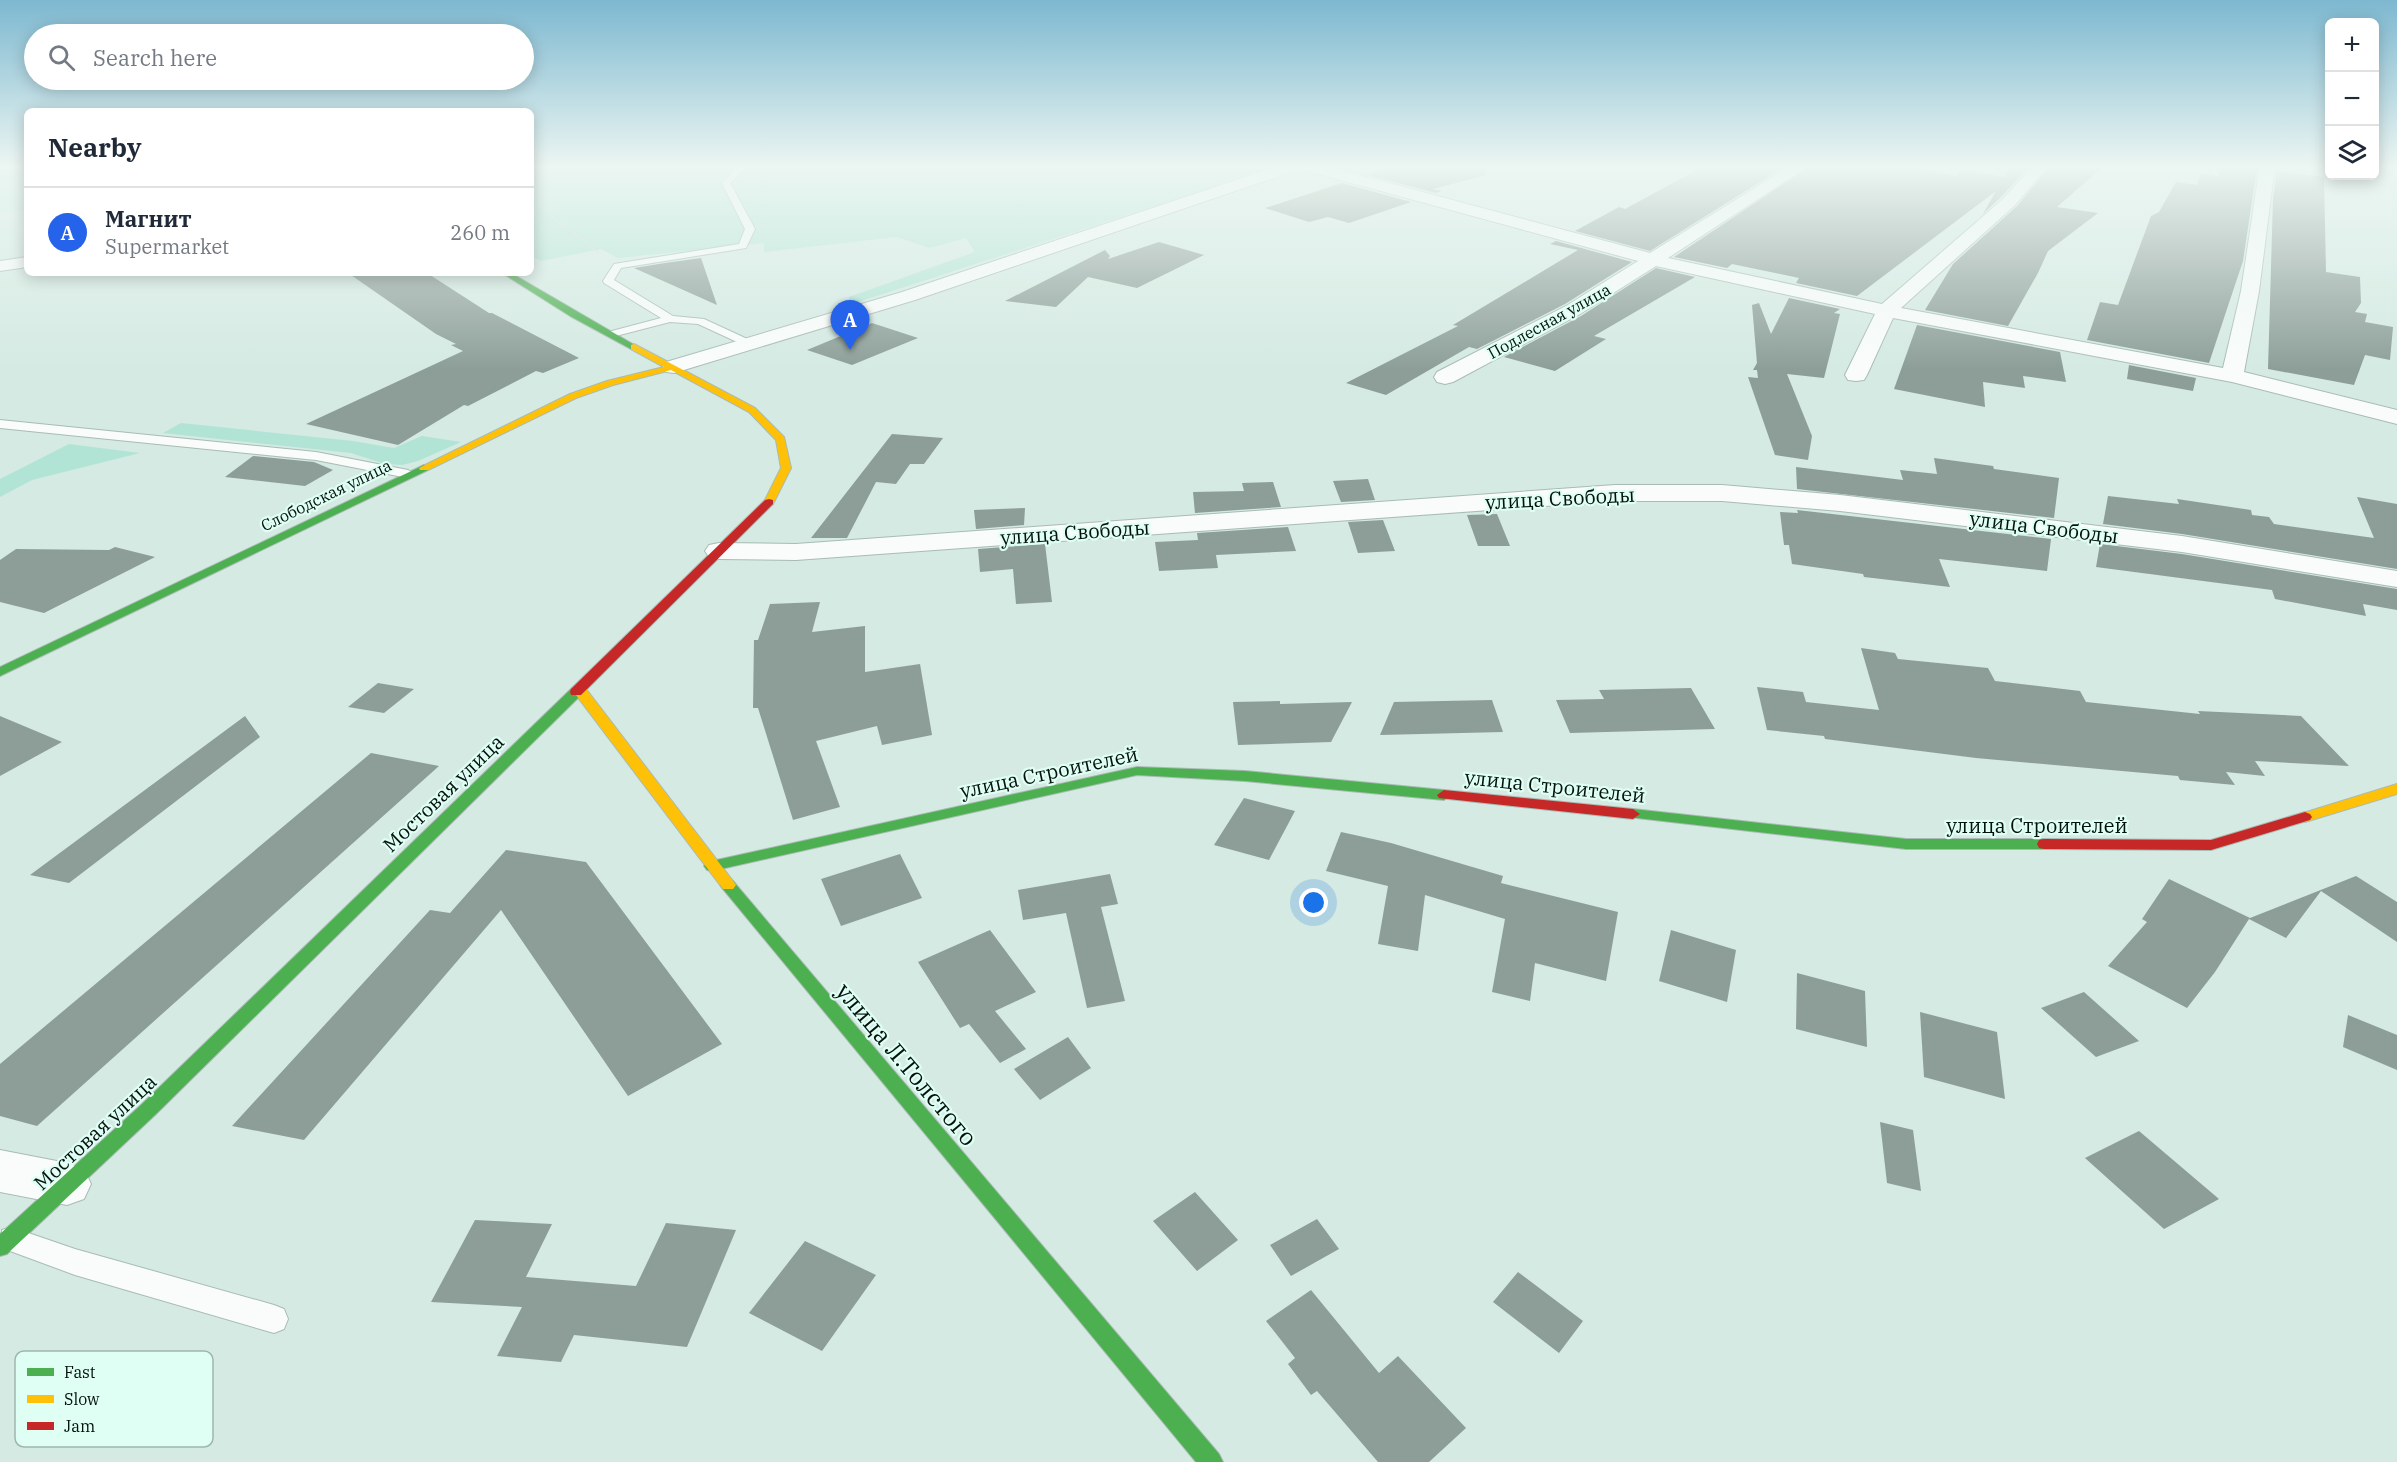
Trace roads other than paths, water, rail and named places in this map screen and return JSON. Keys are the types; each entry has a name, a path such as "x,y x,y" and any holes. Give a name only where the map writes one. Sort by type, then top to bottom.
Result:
{"street":[{"path":"674,367 752,345 1094,233"},
{"path":"1555,233 1654,260 1886,311 2232,376 2397,417"},
{"name":"Подлесная улица","path":"1445,377 1573,310 1696,233"},
{"path":"1856,375 1886,311 1974,233"},
{"path":"2232,376 2250,291 2258,233"},
{"path":"0,266 24,262"},
{"name":"Мостовая улица","path":"5,1243 149,1109 767,505 786,468 781,439 752,410 573,314 511,276"},
{"name":"Слободская улица","path":"0,672 573,396 610,383 674,367"},
{"name":"улица Свободы","path":"719,551 796,552 1615,493 1722,493 1840,503 2182,544 2397,579"},
{"name":"улица Л.Толстого","path":"578,688 712,866 1211,1462"},
{"name":"улица Строителей","path":"712,866 1137,771 1257,777 1618,812 1906,844 2211,845 2397,789"},
{"path":"0,1171 68,1184"}],"lane":[{"path":"670,319 608,281 618,266 743,246 748,233"},
{"path":"612,334 670,319 700,321 752,345"},
{"path":"0,424 316,456 408,474"},
{"path":"5,1243 273,1319"}],"place":[{"name":"Магнит","path":"850,350"}]}
